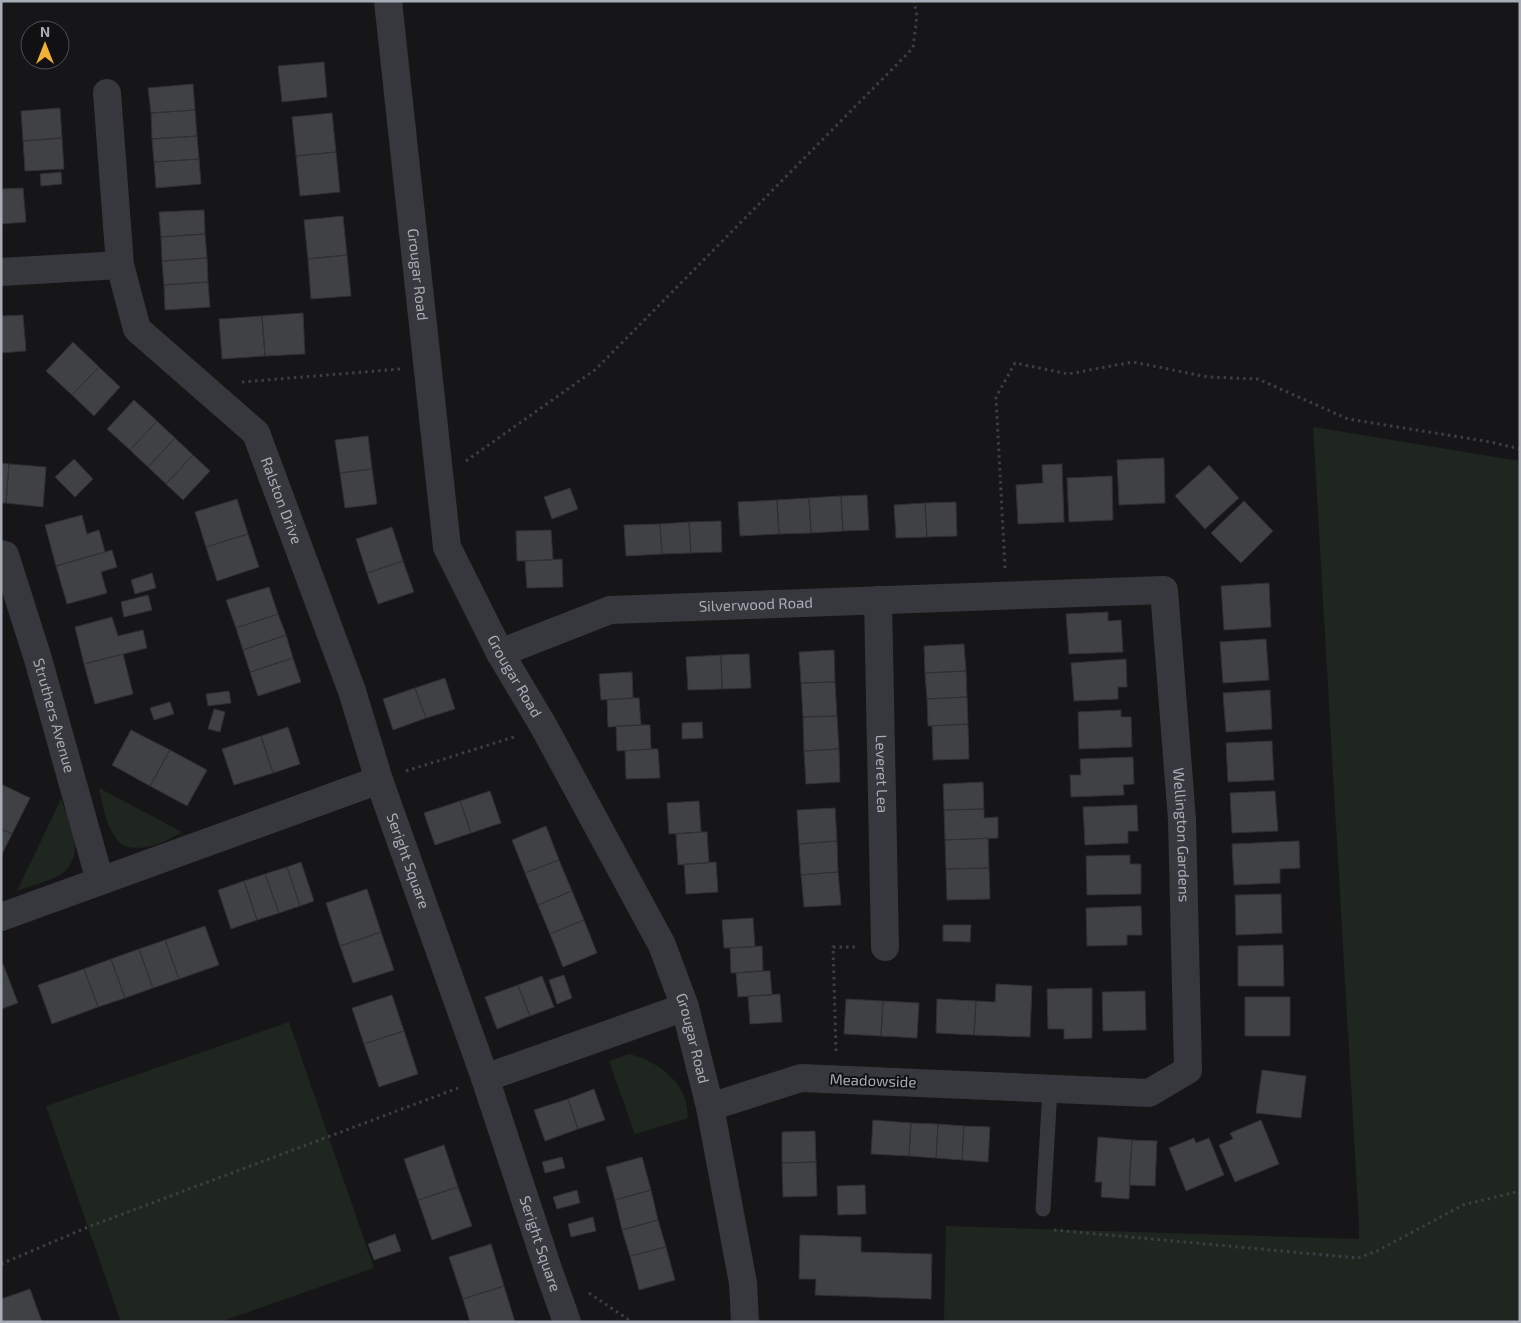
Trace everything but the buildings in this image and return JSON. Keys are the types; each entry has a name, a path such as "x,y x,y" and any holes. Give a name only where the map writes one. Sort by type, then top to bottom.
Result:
{"street":[{"name":"Grougar Road","path":"388,1 447,547 500,654 544,727 662,946 686,1007 710,1107 743,1283 745,1322"},
{"name":"Ralston Drive","path":"107,93 120,264 137,329 256,433 352,691 379,780"},
{"path":"1,272 120,264"},
{"name":"Struthers Avenue","path":"1,554 5,555 38,659 100,881"},
{"name":"Wellington Gardens","path":"1012,596 1164,590 1182,820 1188,1070 1149,1093 1045,1088"},
{"name":"Silverwood Road","path":"500,654 610,610 1012,596"},
{"name":"Leveret Lea","path":"878,600 885,947"},
{"path":"1,917 379,780"},
{"name":"Seright Square","path":"379,780 485,1078 567,1322"},
{"path":"485,1078 686,1007"},
{"name":"Meadowside","path":"710,1107 801,1078 1045,1088"}],"lane":[{"path":"1043,1209 1045,1088"}],"path":[{"path":"439,480 596,369 603,362 913,48 916,16 914,1"},
{"path":"1012,596 996,397 1015,364 1068,374 1133,362 1208,377 1258,379 1348,419 1520,448"},
{"path":"201,385 427,366"},
{"path":"379,780 544,727"},
{"path":"837,1079 834,947 885,947"},
{"path":"1,1264 88,1227 485,1078"},
{"path":"1043,1209 1043,1228 1358,1258 1378,1251 1463,1205 1520,1191"}],"shaded area":[{"path":"1313,427 1520,461 1520,1322 944,1322 946,1226 1359,1239"},
{"path":"99,788 182,832 166,841 147,847 129,847 121,844 109,826"},
{"path":"61,799 74,837 74,856 71,864 64,872 54,878 17,891"},
{"path":"289,1022 374,1268 220,1322 121,1322 46,1106"},
{"path":"629,1054 646,1060 670,1076 681,1090 685,1099 688,1118 635,1134 609,1061"}]}
